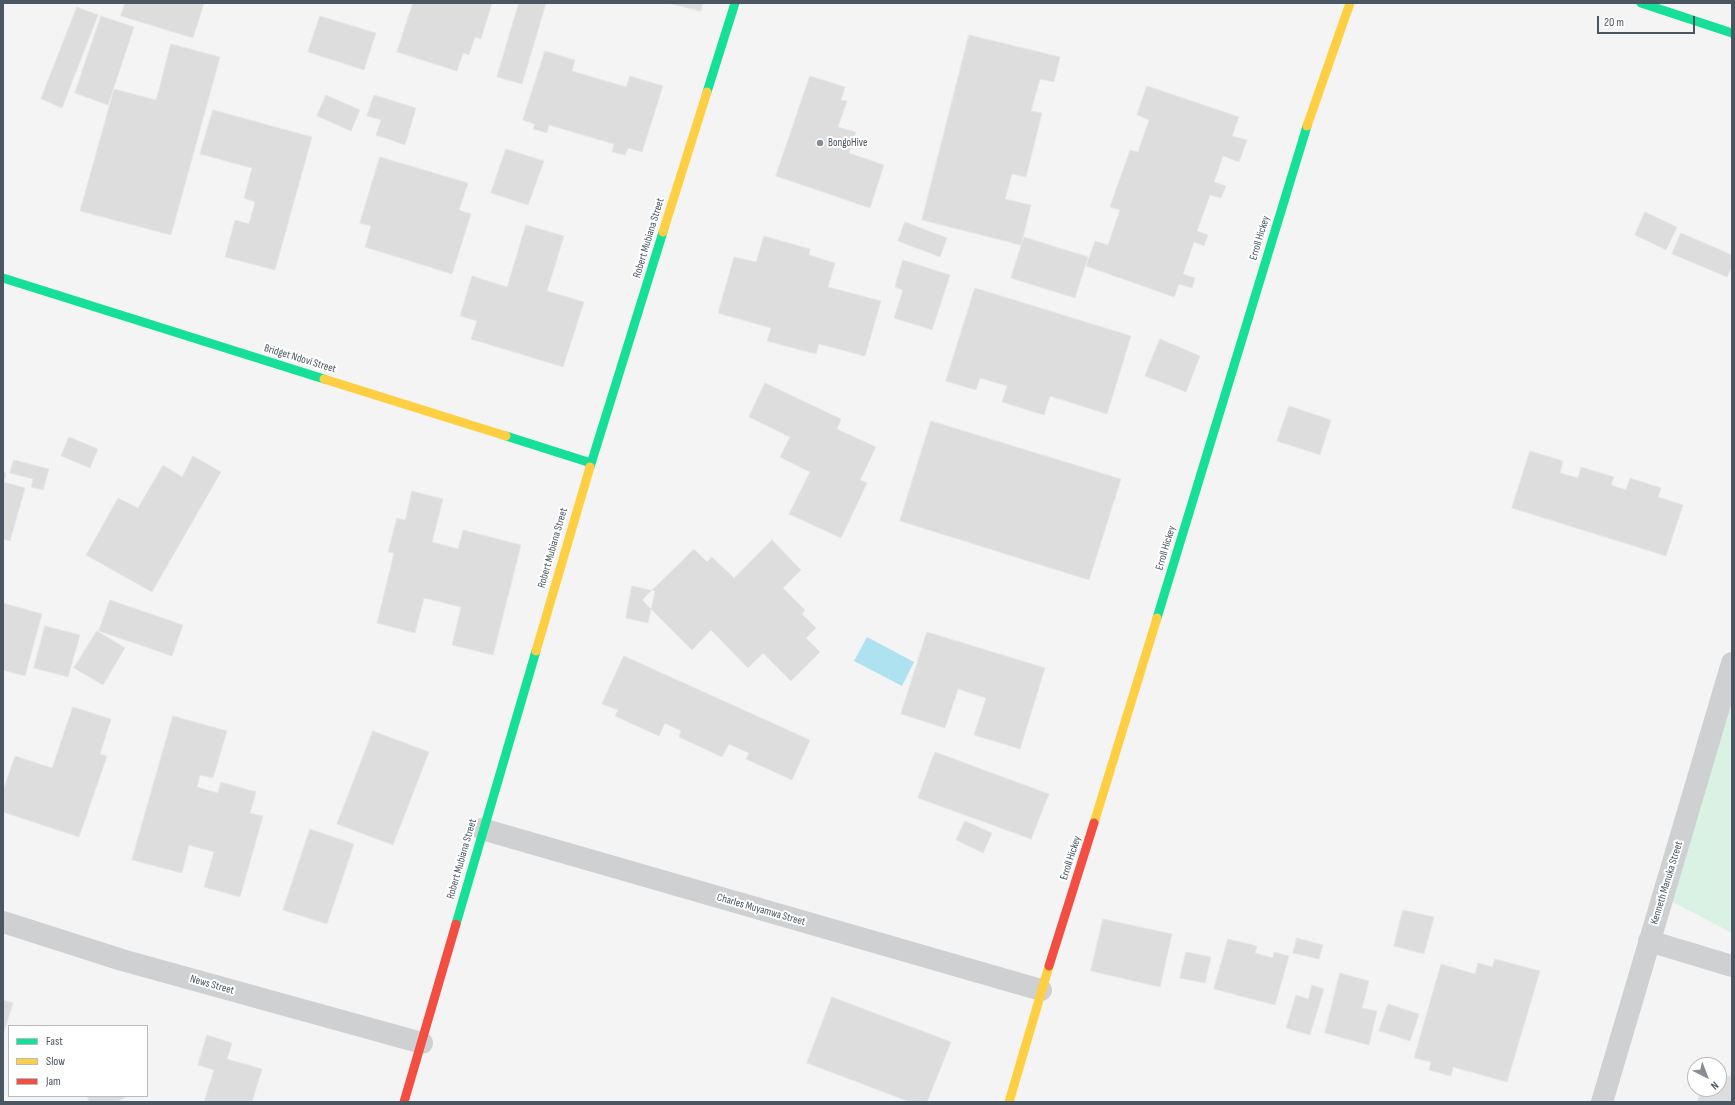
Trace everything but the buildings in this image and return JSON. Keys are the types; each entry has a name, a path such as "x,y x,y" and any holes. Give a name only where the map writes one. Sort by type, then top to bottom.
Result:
{"street":[{"name":"Robert Mubiana Street","path":"404,1102 482,829 590,463 735,3"},
{"name":"Erroll Hickey","path":"1008,1102 1040,990 1105,790 1302,142 1350,3"},
{"path":"1641,3 1732,33"},
{"name":"Bridget Ndovi Street","path":"3,278 590,463"},
{"name":"Kenneth Manuka Street","path":"1602,1102 1732,663"},
{"name":"Charles Muyamwa Street","path":"482,829 1040,990"},
{"name":"News Street","path":"3,922 122,960 422,1043"},
{"path":"1649,941 1732,966"}],"green space":[{"path":"1732,678 1732,933 1665,898"}],"water":[{"path":"867,637 914,662 902,686 854,661"}],"traffic: fast":[{"path":"707,92 735,3"},
{"path":"1641,3 1732,33"},
{"path":"1157,618 1307,126"},
{"path":"590,467 663,232"},
{"path":"3,278 324,379"},
{"path":"506,436 591,463"},
{"path":"456,924 536,651"}],"traffic: slow":[{"path":"1307,126 1350,3"},
{"path":"663,232 707,92"},
{"path":"324,379 506,436"},
{"path":"536,651 590,467"},
{"path":"1094,823 1157,618"},
{"path":"1009,1102 1049,966"}],"traffic: jam":[{"path":"1049,966 1094,823"},
{"path":"404,1102 456,924"}],"place":[{"name":"BongoHive","path":"820,143"}]}
